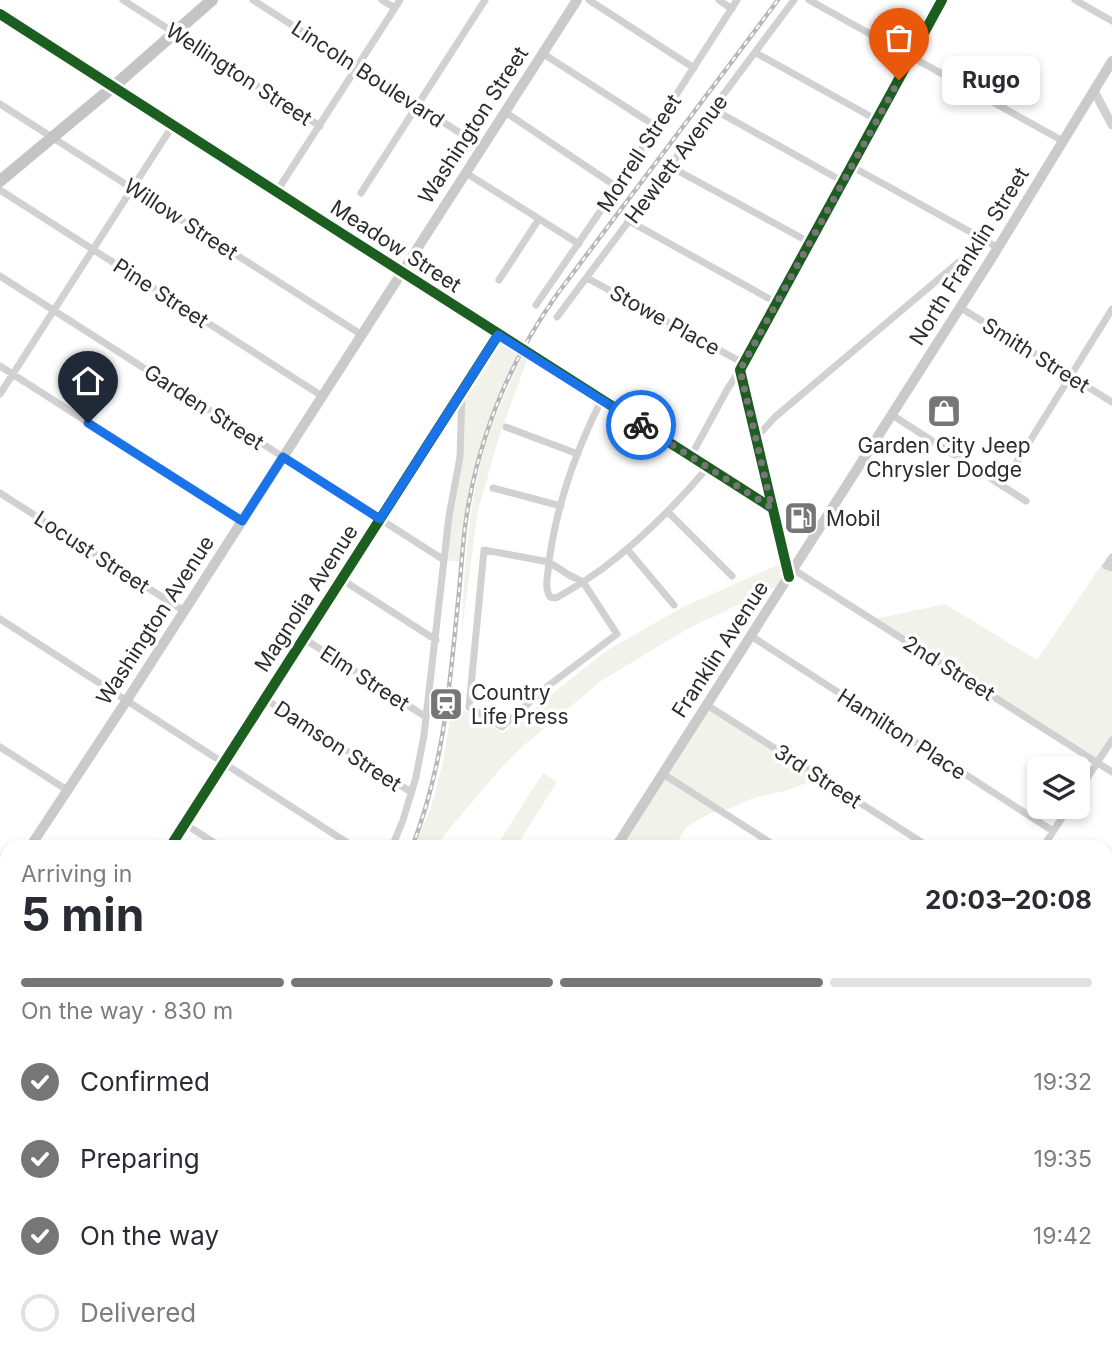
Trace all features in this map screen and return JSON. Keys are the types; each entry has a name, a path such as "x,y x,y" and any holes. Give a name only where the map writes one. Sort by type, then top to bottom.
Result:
{"main road":[{"path":"0,181 212,0"},
{"name":"Washington Street","path":"402,271 577,0"},
{"name":"North Franklin Street","path":"857,471 1112,61"},
{"name":"Washington Avenue","path":"35,840 402,271"},
{"name":"Franklin Avenue","path":"624,840 790,570 857,471"}],"street":[{"name":"Wellington Street","path":"123,0 320,126"},
{"name":"Lincoln Boulevard","path":"253,0 482,147"},
{"path":"382,0 395,8"},
{"path":"277,191 400,0"},
{"path":"361,193 485,0"},
{"path":"589,0 694,68"},
{"path":"719,0 732,9"},
{"name":"Morrell Street","path":"536,305 657,127 737,0"},
{"name":"Hewlett Avenue","path":"557,317 794,0"},
{"path":"809,0 1063,141"},
{"path":"691,456 942,0"},
{"path":"1075,0 1112,21"},
{"name":"Meadow Street","path":"0,14 772,508"},
{"path":"542,53 657,127"},
{"path":"756,53 877,120"},
{"path":"1094,91 1112,125"},
{"name":"Willow Street","path":"0,104 362,335"},
{"path":"713,110 842,181"},
{"path":"505,112 617,187"},
{"path":"0,394 173,125"},
{"path":"851,166 998,248"},
{"path":"671,167 809,242"},
{"path":"466,173 579,244"},
{"name":"Pine Street","path":"0,190 322,396"},
{"path":"499,280 539,219"},
{"path":"629,221 776,303"},
{"path":"756,438 785,408 985,240"},
{"name":"Garden Street","path":"0,276 444,561"},
{"name":"Stowe Place","path":"587,278 741,367"},
{"name":"Smith Street","path":"961,307 1112,402"},
{"path":"1002,486 1112,309"},
{"name":"Magnolia Avenue","path":"175,840 498,335"},
{"path":"0,366 242,521"},
{"path":"741,367 772,508 790,570"},
{"path":"394,840 411,792 426,718 449,516 460,457 462,391"},
{"path":"601,401 578,454 561,506 549,562 547,594 552,598 583,582 627,549 668,512 708,467"},
{"path":"447,415 461,423"},
{"path":"892,415 1026,501"},
{"path":"506,427 578,454"},
{"path":"493,488 561,506"},
{"name":"Locust Street","path":"0,493 184,611"},
{"path":"668,512 732,576"},
{"path":"627,549 674,605"},
{"path":"484,551 549,562 583,582 618,634 548,686 502,727 469,708 484,551"},
{"path":"1109,567 1112,557"},
{"name":"2nd Street","path":"790,570 1112,772"},
{"path":"341,579 436,640"},
{"path":"0,619 343,840"},
{"name":"Hamilton Place","path":"751,636 1053,831"},
{"name":"Elm Street","path":"303,638 426,718"},
{"name":"Damson Street","path":"265,699 411,792"},
{"name":"3rd Street","path":"707,705 918,840"},
{"path":"1090,774 1112,740"},
{"path":"0,747 67,790"},
{"path":"663,774 766,840"},
{"path":"1047,840 1061,819"},
{"path":"185,824 210,840"}],"shaded area":[{"path":"498,335 521,348 497,400 479,452 467,506 460,562 444,560 460,457 462,398"},
{"path":"527,352 529,354 499,437 478,511 462,629 468,539 479,473 496,416 520,360"},
{"path":"782,563 792,568 782,584 687,629 601,681 523,746 440,840 417,840 431,808 444,758 452,703 503,733 606,651 683,607"},
{"path":"1102,564 1112,568 1112,737 1096,762 874,619 945,604 1037,660"},
{"path":"705,705 819,778 711,813 686,827 679,840 619,840"},
{"path":"543,773 557,782 520,840 500,840"}],"railway":[{"path":"414,840 439,753 469,502 482,446 502,393 527,342 558,293 778,0"}],"cycle path":[{"path":"789,577 740,370 942,0"},
{"path":"0,14 772,508"},
{"path":"174,840 498,335"}],"way so far":[{"path":"641,425 772,508 740,370 899,80"}],"place":[{"name":"Rugo","path":"899,80"},
{"name":"Garden City Jeep Chrysler Dodge","path":"944,411"},
{"name":"Mobil","path":"801,518"},
{"name":"Country Life Press","path":"446,704"}],"route":[{"path":"88,423 242,521 283,457 380,519 498,335 641,425"}]}
